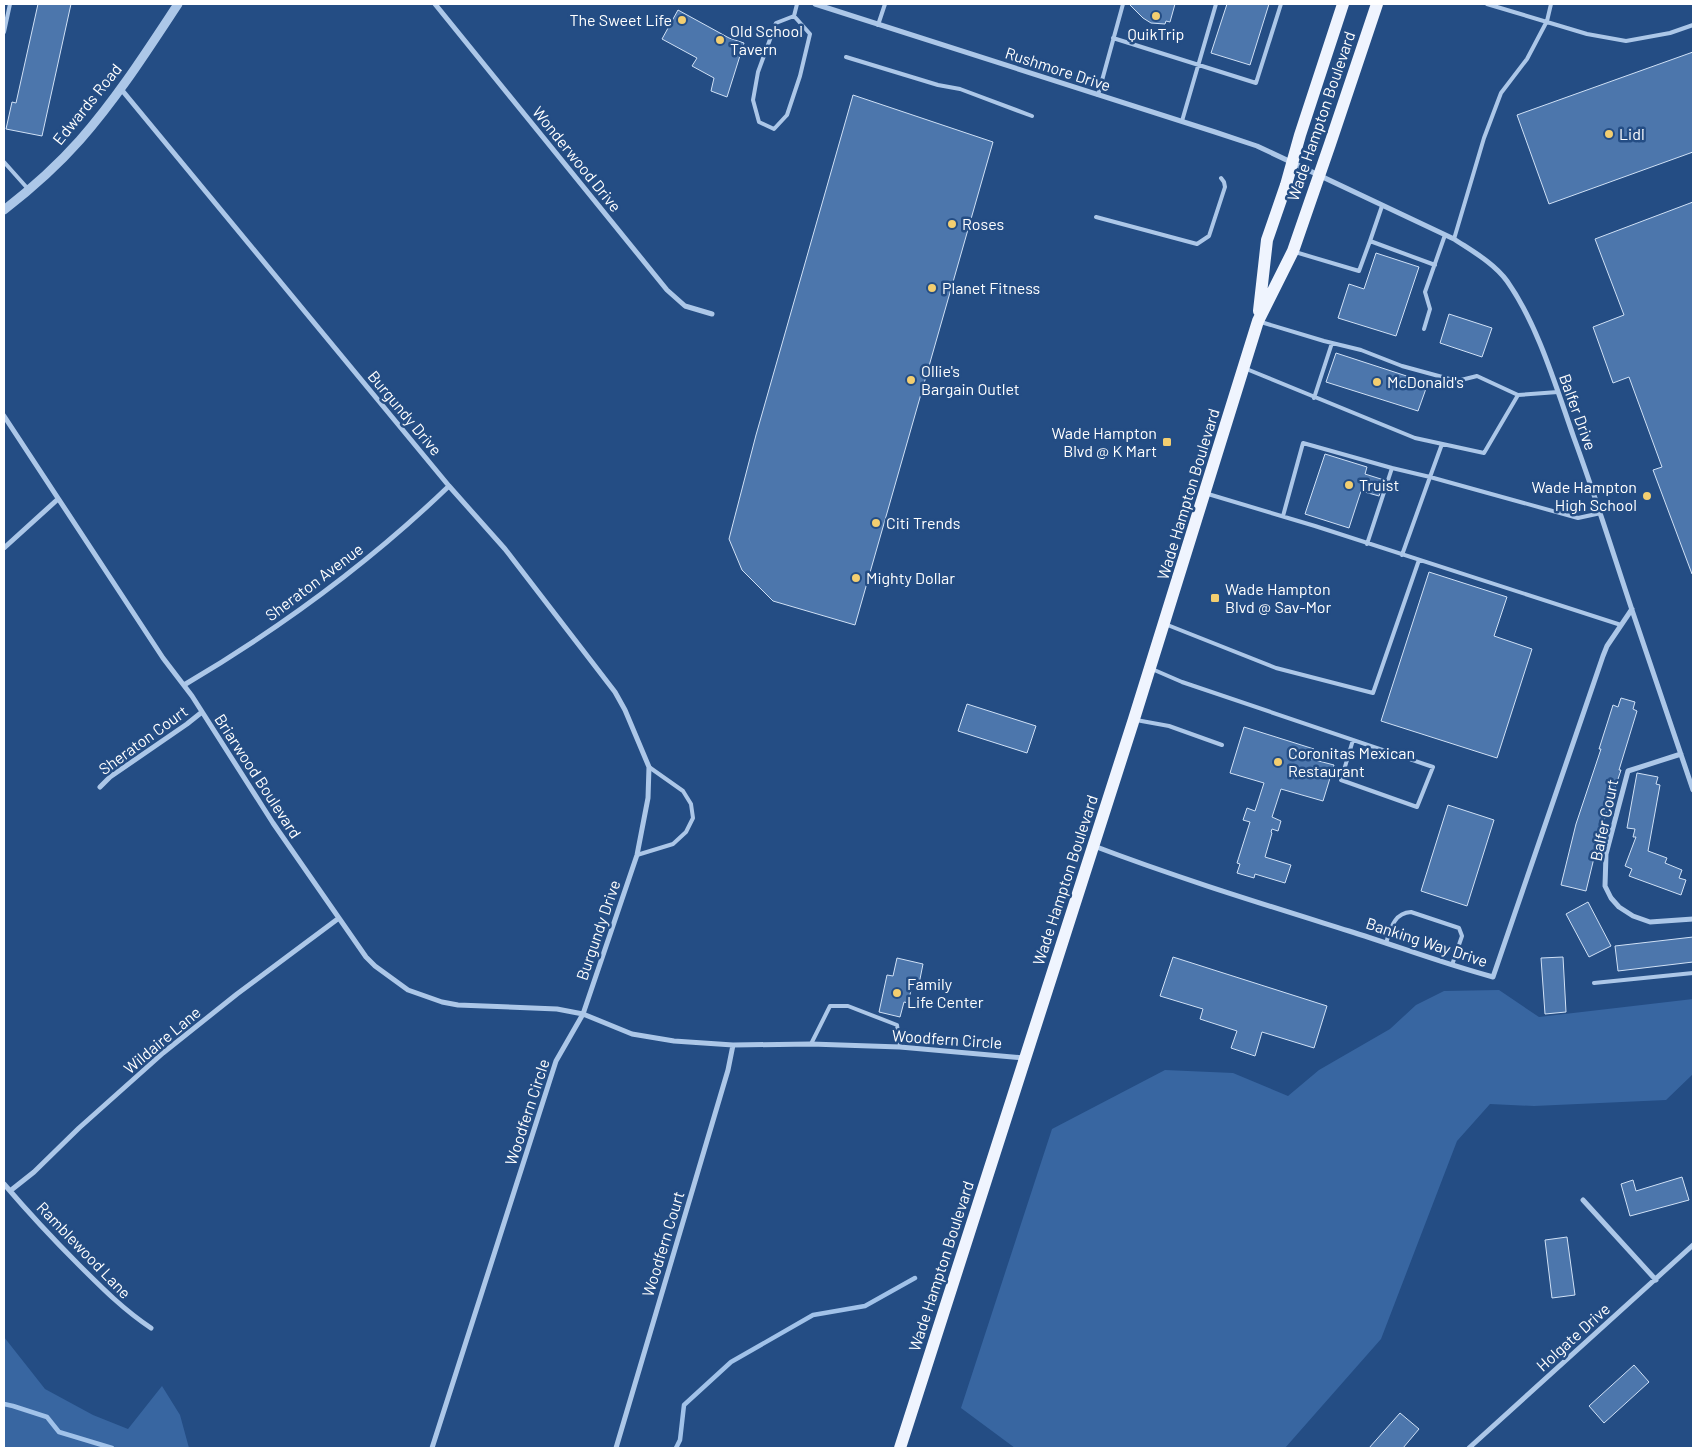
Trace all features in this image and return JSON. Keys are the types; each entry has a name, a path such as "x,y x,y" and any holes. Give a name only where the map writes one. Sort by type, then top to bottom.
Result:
{"main road":[{"name":"Wade Hampton Boulevard","path":"1258,321 1267,240 1343,4"},
{"name":"Wade Hampton Boulevard","path":"900,1448 1024,1058 1094,846 1206,493 1258,321 1292,251 1377,4"}],"street":[{"name":"Edwards Road","path":"4,210 29,190 80,141 121,89 178,4"},
{"name":"Wonderwood Drive","path":"435,4 667,290 686,306 712,314"},
{"name":"Rushmore Drive","path":"815,4 1257,146 1292,164"},
{"name":"Burgundy Drive","path":"121,89 449,486 505,549 610,686 625,710 649,767 648,798 637,855 583,1014"},
{"name":"Balfer Drive","path":"1292,164 1454,239 1495,269 1516,295 1532,324 1558,392 1601,513 1693,790"},
{"name":"Briarwood Boulevard","path":"4,416 163,658 202,712 270,818 366,957 399,984 423,997 458,1004 556,1009 583,1014"},
{"name":"Sheraton Avenue","path":"184,685 212,669 303,607 393,537 449,486"},
{"path":"4,548 58,499"},
{"name":"Banking Way Drive","path":"1094,846 1165,873 1386,942 1452,965 1493,976 1603,656 1632,610"},
{"name":"Sheraton Court","path":"100,787 110,777 202,712"},
{"name":"Balfer Court","path":"1681,754 1628,771 1606,854 1605,886 1615,903 1633,916 1650,922 1693,919"},
{"name":"Wildaire Lane","path":"10,1191 34,1172 79,1128 164,1053 237,994 339,918"},
{"name":"Woodfern Circle","path":"432,1448 556,1061 583,1014 632,1034 674,1041 733,1045 811,1044 900,1047 1024,1058"},
{"name":"Woodfern Court","path":"616,1448 728,1070 733,1045"},
{"name":"Ramblewood Lane","path":"4,1184 101,1287 129,1313 151,1328"},
{"path":"1583,1200 1656,1280"},
{"name":"Holgate Drive","path":"1469,1448 1693,1245"}],"lane":[{"path":"4,32 10,4"},
{"path":"794,16 797,4"},
{"path":"878,25 885,4"},
{"path":"1098,95 1123,4"},
{"path":"1182,121 1216,4"},
{"path":"1113,38 1256,84 1281,4"},
{"path":"1488,4 1600,37 1626,41 1670,33 1693,25"},
{"path":"1454,239 1484,138 1501,93 1527,59 1547,21 1551,4"},
{"path":"794,16 810,34 800,76 787,115 774,129 759,122 752,100 758,72 776,23 794,16"},
{"path":"846,57 938,85 960,89 1032,116"},
{"path":"4,162 29,190"},
{"path":"1096,217 1196,244 1209,236 1225,187 1221,178"},
{"path":"1292,251 1359,271 1382,206"},
{"path":"1424,329 1430,309 1425,292 1444,235"},
{"path":"1370,241 1435,265"},
{"path":"1258,321 1361,350 1402,366 1457,381 1477,376 1518,395 1558,392"},
{"path":"1314,398 1332,343"},
{"path":"1244,368 1415,438 1484,453 1518,395"},
{"path":"1283,516 1303,443 1578,518 1601,513"},
{"path":"1402,555 1442,444"},
{"path":"1367,544 1392,468"},
{"path":"1206,493 1621,625"},
{"path":"1164,623 1276,668 1373,693 1419,560"},
{"path":"1150,668 1182,682 1433,767 1417,807 1341,780 1353,740"},
{"path":"1134,719 1169,726 1222,745"},
{"path":"637,855 673,844 686,832 693,818 691,804 683,791 649,767"},
{"path":"1386,942 1395,919 1404,912 1411,912 1459,928 1462,936 1452,965"},
{"path":"1594,983 1693,973"},
{"path":"811,1044 830,1006 848,1006 898,1025 900,1047"}],"shaded area":[{"path":"1499,990 1539,1017 1693,999 1693,1074 1666,1100 1534,1106 1490,1104 1457,1141 1381,1339 1285,1448 1015,1448 961,1408 1052,1129 1165,1070 1233,1073 1288,1096 1319,1070 1390,1029 1416,1005 1444,991"},
{"path":"4,1337 45,1389 93,1415 128,1429 162,1386 180,1415 189,1448 4,1448"}],"building":[{"path":"38,4 71,4 42,136 6,129 12,102 16,103"},
{"name":"QuikTrip","path":"1129,4 1175,4 1170,22 1166,21 1165,24 1151,23"},
{"name":"QuikTrip","path":"1227,4 1269,4 1250,65 1211,53"},
{"path":"678,10 729,38 744,43 727,97 711,91 714,78 692,66 697,58 662,39"},
{"name":"Lidl","path":"1693,52 1693,152 1549,204 1517,115"},
{"path":"853,95 993,142 855,625 773,601 742,570 729,539 756,435"},
{"path":"1693,202 1692,574 1653,470 1662,467 1629,377 1613,383 1593,327 1624,315 1595,239"},
{"path":"1376,253 1419,267 1396,336 1338,318 1349,284 1364,289"},
{"path":"1449,314 1492,328 1482,357 1440,343"},
{"name":"McDonald's","path":"1336,353 1428,383 1418,411 1326,382"},
{"name":"Truist","path":"1325,454 1367,467 1365,474 1384,480 1379,496 1361,491 1349,528 1305,514"},
{"path":"1429,572 1507,597 1494,636 1532,649 1497,758 1381,721"},
{"path":"1621,698 1635,702 1633,709 1637,711 1619,770 1621,770 1600,833 1586,891 1561,885 1576,824 1601,749 1599,749 1613,705 1618,707"},
{"path":"967,704 1036,726 1027,753 958,731"},
{"name":"Coronitas Mexican Restaurant","path":"1244,727 1314,749 1311,759 1334,765 1323,801 1281,789 1272,817 1281,821 1278,831 1272,829 1265,857 1291,865 1285,883 1255,874 1254,878 1237,873 1240,864 1237,863 1250,822 1243,820 1247,808 1255,811 1264,783 1230,773"},
{"path":"1637,773 1658,777 1656,784 1660,785 1648,851 1667,858 1665,863 1682,870 1679,878 1686,880 1681,895 1629,876 1632,869 1625,866 1636,837 1633,837 1635,829 1627,828"},
{"path":"1448,805 1494,820 1467,906 1421,891"},
{"path":"1588,902 1611,946 1589,957 1566,914"},
{"path":"1693,937 1693,962 1618,971 1615,946"},
{"path":"1173,957 1327,1006 1314,1048 1262,1032 1255,1056 1231,1048 1237,1031 1200,1019 1203,1009 1160,996"},
{"path":"1563,957 1566,1012 1545,1014 1541,958"},
{"name":"Family Life Center","path":"897,958 923,964 919,984 913,982 908,1003 904,1002 900,1017 879,1012 887,975 893,976"},
{"path":"1682,1177 1689,1200 1630,1216 1621,1184 1633,1180 1636,1191"},
{"path":"1567,1237 1575,1295 1552,1298 1545,1240"},
{"path":"1634,1365 1649,1382 1604,1423 1589,1406"},
{"path":"1400,1413 1419,1429 1403,1448 1369,1448"}],"waterway":[{"path":"676,1448 680,1440 684,1405 731,1362 813,1315 865,1306 915,1278"},
{"path":"4,1404 47,1417 59,1432 112,1448"}],"place":[{"name":"QuikTrip","path":"1156,16"},
{"name":"The Sweet Life","path":"682,20"},
{"name":"Old School Tavern","path":"720,40"},
{"name":"Lidl","path":"1609,134"},
{"name":"Roses","path":"952,224"},
{"name":"Planet Fitness","path":"932,288"},
{"name":"Ollie's Bargain Outlet","path":"911,380"},
{"name":"McDonald's","path":"1377,382"},
{"name":"Wade Hampton Blvd @ K Mart","path":"1167,442"},
{"name":"Truist","path":"1349,485"},
{"name":"Wade Hampton High School","path":"1647,496"},
{"name":"Citi Trends","path":"876,523"},
{"name":"Mighty Dollar","path":"856,578"},
{"name":"Wade Hampton Blvd @ Sav-Mor","path":"1215,598"},
{"name":"Coronitas Mexican Restaurant","path":"1278,762"},
{"name":"Family Life Center","path":"897,993"}]}
